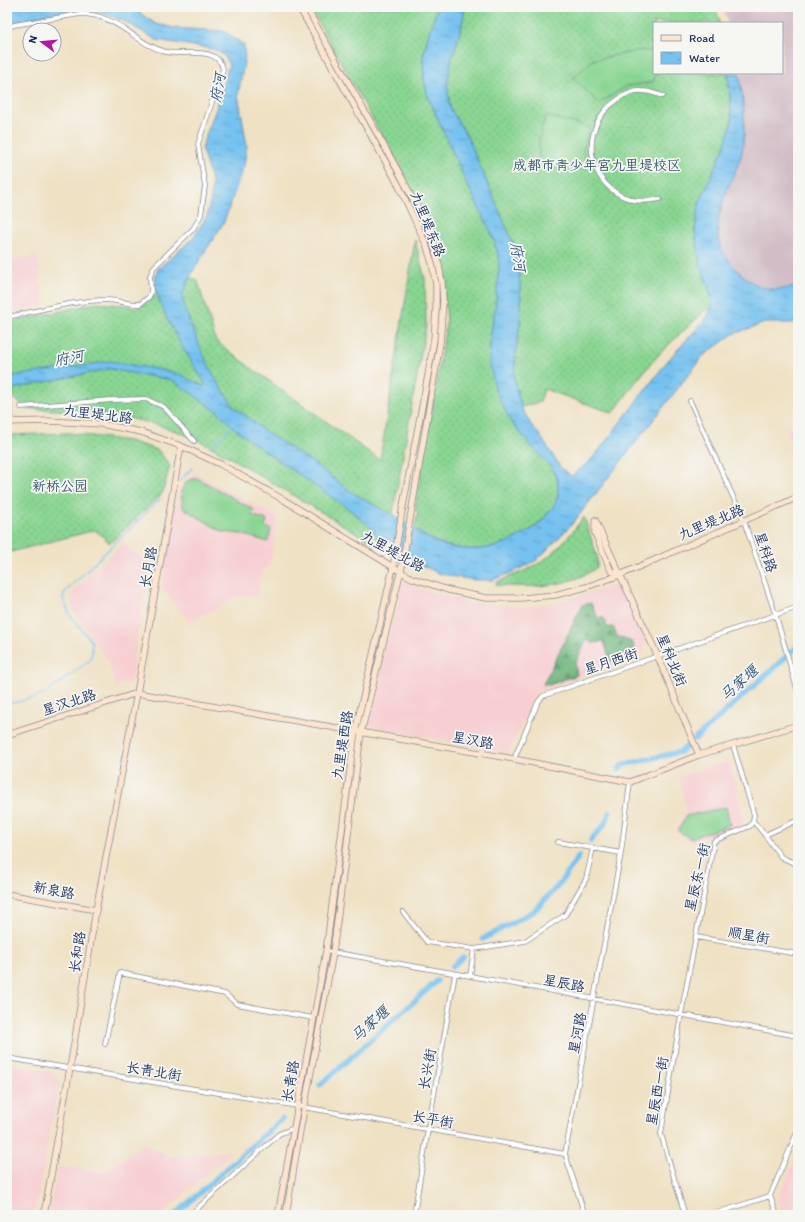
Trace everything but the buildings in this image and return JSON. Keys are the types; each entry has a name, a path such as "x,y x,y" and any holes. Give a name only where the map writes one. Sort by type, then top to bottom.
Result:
{"street":[{"name":"九里堤东路","path":"299,7 398,184 426,244 432,263 436,292 434,339 396,545"},
{"path":"286,1215 333,953 361,733 401,572 440,343 443,301 439,266 434,245 425,223 402,178 306,7"},
{"path":"7,28 14,25 73,15 90,14 113,21 145,42 167,52 208,54 222,63 223,69 198,144 205,186 201,215 193,229 154,267 150,276 151,291 149,297 140,304 106,300 46,309 7,317"},
{"path":"660,199 643,201 632,200 613,190 600,176 592,159 591,140 596,122 608,106 623,95 642,90 663,96"},
{"path":"7,386 9,422"},
{"path":"21,407 146,399 164,407 194,441"},
{"name":"星科路","path":"690,401 744,521 776,616 798,692"},
{"name":"九里堤北路","path":"9,422 49,421 101,424 141,432 182,446 220,464 284,500 393,568 412,578 448,590 486,598 522,598 555,594 586,587 620,575 798,497"},
{"name":"长月路","path":"137,693 182,446"},
{"name":"星科北街","path":"620,575 612,571 595,533 595,520 658,657 699,755"},
{"name":"九里堤西路","path":"326,951 355,732 393,568 396,545"},
{"name":"星月西街","path":"514,759 538,702 543,696 776,616 798,607"},
{"name":"星汉路","path":"137,693 514,759 630,782"},
{"name":"星汉北路","path":"8,735 137,693"},
{"name":"长和路","path":"44,1215 96,910 137,693"},
{"path":"630,782 699,755 798,726"},
{"path":"7,745 8,735"},
{"path":"733,745 754,815 753,821 781,857 798,865"},
{"name":"星河路","path":"585,1215 565,1154 621,853 630,782"},
{"path":"765,835 798,820"},
{"name":"星辰东一街","path":"681,1015 714,841 750,826 753,821"},
{"path":"558,842 621,853"},
{"path":"403,912 427,942 474,949 525,941 565,915 586,879 593,848"},
{"name":"新泉路","path":"7,894 96,910"},
{"name":"顺星街","path":"696,937 798,954"},
{"path":"470,976 474,949"},
{"name":"星辰路","path":"326,951 798,1036"},
{"name":"长青路","path":"278,1215 326,951"},
{"path":"105,1044 120,973 225,994 237,1004 313,1018"},
{"name":"长兴街","path":"414,1215 455,974"},
{"name":"星辰西一街","path":"681,1015 661,1134 685,1215"},
{"name":"长青北街","path":"7,1058 298,1106"},
{"name":"长平街","path":"298,1106 565,1154"},
{"path":"190,1215 279,1134 294,1128"},
{"path":"777,1215 770,1196 798,1130"},
{"path":"710,1215 770,1196"}],"shaded area":[{"path":"723,7 798,7 798,287 766,288 758,286 738,271 728,259 718,240 720,211 741,153 744,132 743,102 739,74 783,74 783,22 728,22"},
{"path":"37,256 44,306 7,314 7,261"},
{"path":"798,423 798,462 785,429"},
{"path":"194,472 278,518 270,565 261,570 257,597 236,596 214,610 189,621 162,587 179,486"},
{"path":"123,543 150,564 142,604 131,682 116,685 107,659 73,611 71,593"},
{"path":"403,581 430,592 467,602 527,607 559,602 612,586 620,588 646,641 643,653 536,693 508,753 365,725"},
{"path":"729,761 745,824 693,842 675,832 686,810 679,776"},
{"path":"7,1064 52,1072 60,1081 35,1210 30,1215 7,1213"},
{"path":"144,1143 170,1156 233,1151 160,1215 49,1215 58,1166 103,1172"},
{"path":"798,1152 798,1215 784,1215 778,1199"}],"green space":[{"path":"310,7 438,7 429,32 423,58 424,80 428,97 466,182 491,232 497,250 499,264 489,361 542,457 553,470 557,480 558,493 554,506 546,517 520,536 492,547 462,549 453,547 437,542 414,529 418,513 415,508 447,319 440,257 432,229 422,208"},
{"name":"成都市青少年宫九里堤校区","path":"465,7 715,7 720,22 653,22 653,74 728,74 732,121 725,145 699,204 695,231 700,264 712,298 711,310 706,310 662,351 638,379 613,413 544,389 540,402 521,407 514,378 521,301 519,272 513,243 468,138 450,108 447,84 451,61 462,25"},
{"path":"641,50 653,52 653,74 656,74 653,82 627,86 599,103 573,78 593,60"},
{"path":"545,116 590,127 583,150 587,166 572,173 539,166 539,140"},
{"path":"415,240 425,279 426,326 388,540 375,544 218,451 191,437 152,423 110,415 90,412 27,409 13,397 7,350 7,323 96,303 124,305 136,308 145,304 173,278 197,279 216,341 380,460"},
{"name":"新桥公园","path":"70,433 129,441 158,450 170,466 162,494 110,543 95,530 7,553 7,435"},
{"path":"197,478 254,510 251,515 267,520 265,527 271,529 268,542 241,534 223,532 183,508 181,491 187,481"},
{"path":"584,517 597,556 597,567 586,574 562,583 535,586 496,585 497,582 528,569 547,558 561,545"},
{"path":"591,603 598,618 604,618 607,627 613,627 617,636 632,642 635,649 610,662 604,641 593,643 586,640 575,665 577,675 549,685 543,684 582,605"},
{"path":"726,807 730,825 691,838 678,831 686,816"}],"water":[{"path":"7,7 131,7 156,24 175,28 224,31 244,45 245,58 238,94 247,146 244,165 224,222 194,269 182,295 185,310 202,352 215,378 233,406 266,432 315,464 353,493 392,514 426,537 438,543 464,549 480,549 494,547 510,541 531,530 541,522 553,507 558,496 558,481 551,467 529,444 510,420 496,392 489,361 499,264 497,250 491,232 466,182 428,97 424,80 423,58 429,32 438,7 465,7 462,25 451,61 447,84 450,108 468,138 513,243 519,272 521,301 514,378 521,407 533,428 539,434 561,468 572,476 593,458 669,359 705,320 711,310 712,298 700,264 695,231 699,204 725,145 732,121 728,74 739,74 743,103 744,132 740,159 727,189 719,215 718,239 724,254 729,261 750,281 769,289 798,287 798,323 765,323 733,334 703,356 573,523 537,560 513,572 492,580 475,580 438,573 417,563 390,540 378,538 373,529 350,510 259,447 235,429 218,412 172,380 109,369 7,390 7,377 111,361 177,373 203,386 205,383 181,345 167,319 155,289 155,278 158,269 192,239 207,216 212,182 202,150 229,65 224,55 213,49 157,40 124,21 104,13 78,10 25,19 7,24"}],"waterway":[{"path":"212,446 233,424"},
{"path":"179,481 192,468"},
{"path":"7,705 45,694 90,660 92,653 92,642 70,615 63,598 65,592 160,499"},
{"name":"马家堰","path":"695,739 798,646"},
{"name":"马家堰","path":"619,769 622,765 680,752 689,745"},
{"name":"马家堰","path":"591,840 605,824 610,812"},
{"name":"马家堰","path":"483,939 534,911 558,886 579,856"},
{"name":"马家堰","path":"452,967 463,957"},
{"name":"马家堰","path":"320,1085 437,981"},
{"name":"马家堰","path":"175,1215 282,1119"}],"water label":[{"name":"府河","path":"218,88"},
{"name":"府河","path":"518,257"},
{"name":"府河","path":"69,358"}]}
